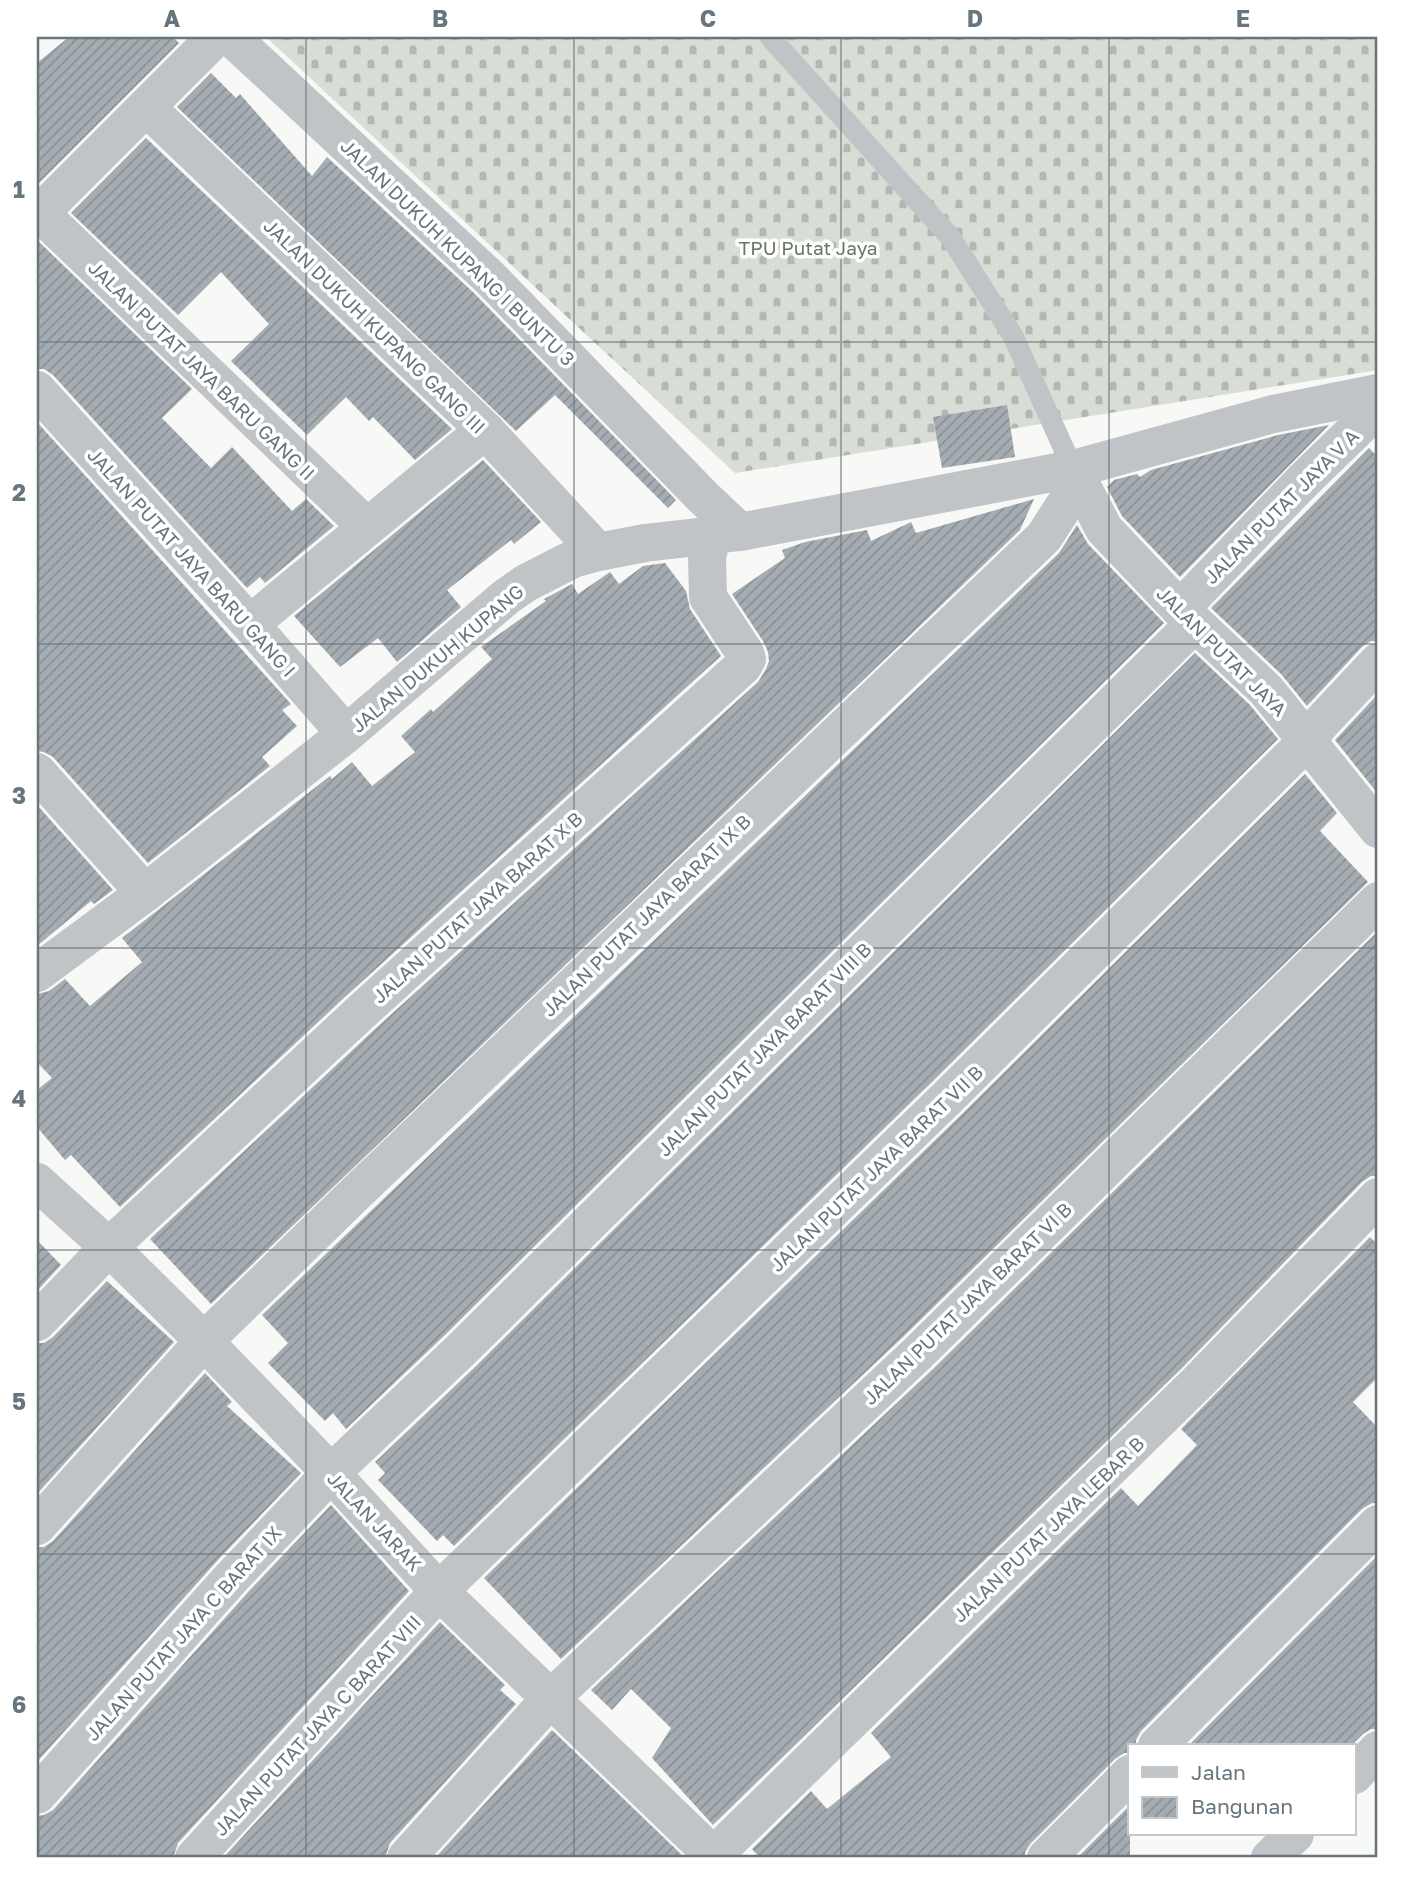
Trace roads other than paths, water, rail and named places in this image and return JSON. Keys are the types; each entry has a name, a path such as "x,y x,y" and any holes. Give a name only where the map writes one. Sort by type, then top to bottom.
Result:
{"street":[{"path":"38,214 216,37"},
{"name":"JALAN DUKUH KUPANG I BUNTU 3","path":"231,37 489,277 703,496 726,534"},
{"name":"JALAN DUKUH KUPANG GANG III","path":"146,107 485,430 598,552"},
{"name":"JALAN PUTAT JAYA BARU GANG II","path":"38,214 366,526"},
{"name":"JALAN PUTAT JAYA BARU GANG I","path":"37,390 250,624 345,734"},
{"name":"JALAN DUKUH KUPANG","path":"37,974 145,893 345,734 506,597 526,583 573,559 645,543 726,534 1076,475 1273,414 1378,393"},
{"name":"JALAN PUTAT JAYA V A","path":"1188,616 1283,501 1371,415 1378,400"},
{"path":"250,624 485,430"},
{"name":"JALAN PUTAT JAYA","path":"1076,475 1104,529 1188,616 1265,690 1378,829"},
{"name":"JALAN PUTAT JAYA BARAT IX B","path":"37,1526 204,1341 515,1040 1044,537 1076,475"},
{"name":"JALAN PUTAT JAYA BARAT X B","path":"37,1322 109,1247 350,1022 743,666 747,659 745,653 708,597 707,556 726,534"},
{"name":"JALAN PUTAT JAYA BARAT VIII B","path":"331,1474 471,1340 1188,616"},
{"name":"JALAN PUTAT JAYA BARAT VII B","path":"439,1591 937,1108 1308,740 1378,662"},
{"path":"37,772 145,893"},
{"name":"JALAN PUTAT JAYA BARAT VI B","path":"406,1858 550,1699 918,1353 1378,901"},
{"name":"JALAN JARAK","path":"37,1182 109,1247 204,1341 439,1591 713,1858"},
{"name":"JALAN PUTAT JAYA LEBAR B","path":"713,1858 1188,1392 1378,1197"},
{"name":"JALAN PUTAT JAYA C BARAT IX","path":"37,1795 233,1576 331,1474"},
{"path":"1159,1744 1378,1524"},
{"name":"JALAN PUTAT JAYA C BARAT VIII","path":"194,1858 439,1591"},
{"path":"1356,1774 1378,1750"},
{"path":"1046,1858 1128,1776"},
{"path":"1270,1858 1293,1836"}],"lane":[{"path":"770,37 951,238 1013,336 1076,475"}],"park label":[{"name":"TPU Putat Jaya","path":"808,247"}]}
